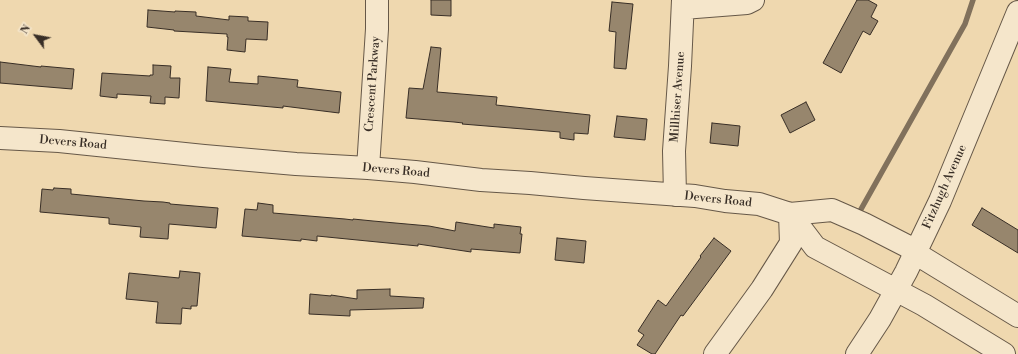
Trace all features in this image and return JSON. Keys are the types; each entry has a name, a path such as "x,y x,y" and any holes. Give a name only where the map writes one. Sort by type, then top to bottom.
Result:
{"street":[{"name":"Crescent Parkway","path":"368,168 377,29 377,0"},
{"path":"683,4 747,3 753,0"},
{"name":"Millhiser Avenue","path":"674,195 674,151 683,4"},
{"name":"Fitzhugh Avenue","path":"857,354 880,319 906,272 940,201 1018,12"},
{"name":"Devers Road","path":"0,138 59,141 204,156 415,172 481,180 695,196 725,201 759,204 790,214 832,210 864,224 907,246 915,253 1018,316"},
{"path":"790,214 815,247 924,305 1004,354"},
{"path":"715,354 762,289 791,243 790,214"}],"building":[{"path":"431,0 451,0 451,16 431,15"},
{"path":"857,0 868,0 877,5 871,17 878,21 870,35 863,31 841,73 823,63"},
{"path":"612,2 633,4 626,69 614,68 616,32 609,31"},
{"path":"148,10 196,12 196,16 229,20 229,16 248,17 248,21 268,22 267,40 246,39 245,52 227,50 227,34 174,31 147,27"},
{"path":"431,47 441,48 437,92 497,97 496,105 590,115 588,134 574,133 574,140 560,138 560,132 406,118 409,88 423,89"},
{"path":"0,62 74,69 72,89 0,83"},
{"path":"153,65 171,66 170,78 180,78 179,98 165,97 165,104 150,103 151,96 117,94 117,98 100,96 102,73 150,76 153,75"},
{"path":"208,67 231,69 229,82 258,84 258,76 298,80 297,87 341,92 339,113 283,106 283,108 206,101"},
{"path":"806,102 815,120 790,133 781,115"},
{"path":"617,116 647,119 645,140 614,137"},
{"path":"712,123 740,126 738,146 710,143"},
{"path":"54,188 71,189 71,194 218,208 216,228 169,224 168,239 140,237 141,227 109,224 109,218 40,212 42,189 53,190"},
{"path":"258,203 273,205 273,213 429,226 455,231 456,222 494,228 494,224 521,227 520,234 522,234 520,253 471,249 471,252 418,244 418,246 317,236 317,241 301,239 301,241 242,236 245,209 257,210"},
{"path":"982,208 1018,230 1018,253 972,225"},
{"path":"557,238 586,241 584,263 555,260"},
{"path":"714,238 731,251 683,316 681,315 655,354 652,354 637,345 644,335 638,331 658,300 666,306"},
{"path":"180,271 200,273 197,306 191,306 191,309 182,308 181,324 156,323 158,302 126,299 129,273 179,278"},
{"path":"390,289 390,296 424,298 423,308 350,310 350,316 309,314 310,294 331,295 357,299 357,290"}],"waterway":[{"path":"860,211 965,24 973,0"}]}
